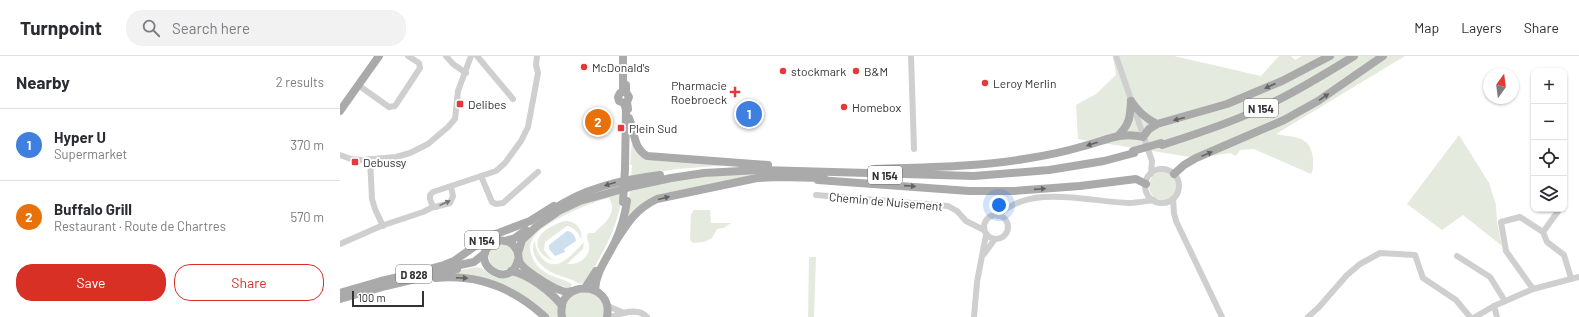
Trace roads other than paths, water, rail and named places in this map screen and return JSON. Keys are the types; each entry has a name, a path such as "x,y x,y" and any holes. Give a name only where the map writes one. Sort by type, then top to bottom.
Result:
{"main road":[{"path":"340,112 379,56"},
{"path":"625,56 625,92 629,98 625,103 627,168"},
{"path":"875,169 932,168 1003,162 1057,153 1118,136 1132,134 1143,137 1149,129 1157,124 1239,100 1295,75 1330,56"},
{"name":"N 154","path":"1162,144 1258,107 1322,73 1349,56"},
{"name":"N 154","path":"566,200 520,235 505,241 494,242 490,245 485,253 484,260 487,266 498,274 504,274 511,271 516,266 520,244 524,238 537,226 559,211 580,201 634,186 672,178 704,173 759,170 959,176 1049,170 1104,161 1198,134 1255,111 1321,77 1354,56"},
{"path":"1174,174 1184,165 1196,158 1284,120 1318,101 1383,56"},
{"path":"1131,101 1143,116 1157,124"},
{"path":"1118,136 1130,120 1131,101"},
{"path":"625,103 637,146 641,152 647,156 768,165"},
{"path":"616,241 624,219 630,143 629,118"},
{"name":"N 154","path":"399,277 454,261 488,237 530,220 566,200 620,182 645,177 704,169 768,165 931,172 990,172 1056,166 1134,152"},
{"path":"596,290 597,274 616,241 637,211 648,203 669,196 745,180 779,177 975,179 1032,174 1049,170"},
{"path":"745,180 781,179 838,181 969,191 999,191 1080,186 1136,179 1146,188"},
{"path":"585,288 616,231 625,201"},
{"name":"N 154","path":"505,241 515,246 518,256 527,270 561,291 572,291"},
{"name":"D 828","path":"340,293 399,277 474,262 485,253"},
{"name":"D 828","path":"340,298 474,265 487,266"},
{"name":"N 154","path":"511,271 523,275 544,288 556,298 562,306"},
{"name":"D 828","path":"409,280 442,277 476,279 494,285 521,298 545,317"},
{"path":"562,317 562,306 566,296 572,291 585,288 596,290 603,297 608,306 608,317"}],"street":[{"path":"358,85 389,107 395,106 420,68 419,63 408,56"},
{"path":"446,56 453,64 466,74"},
{"path":"340,155 351,158 396,158 415,151 428,144 453,123 456,116 458,91 466,74 471,56"},
{"path":"477,56 513,99"},
{"path":"433,207 430,195 433,192 451,188 458,184 496,171 505,163 521,141 528,127 538,73 536,65 537,56"},
{"path":"911,56 914,148"},
{"path":"1116,56 1152,161 1151,174 1139,202"},
{"path":"370,159 372,199 383,226"},
{"path":"1152,161 1163,170 1174,174 1179,184 1177,195 1173,199 1162,203"},
{"path":"1151,174 1159,170 1163,170"},
{"path":"481,176 492,202 499,204 503,203 538,172"},
{"path":"340,244 433,207 450,203 453,196 451,188"},
{"path":"1146,188 1150,197 1162,203 1174,213"},
{"name":"Chemin de Nuisement","path":"816,195 948,206 957,211 966,221 974,224 985,232"},
{"path":"998,216 1021,202 1034,198 1054,197 1128,202 1154,200"},
{"path":"1173,199 1174,213 1222,317"},
{"path":"1006,221 1013,206"},
{"path":"1543,232 1558,212"},
{"path":"974,224 985,222 992,216 998,216 1006,221 1008,227 1006,234 1001,238 994,239 985,232"},
{"path":"1533,289 1506,251 1501,222 1520,217 1543,232 1547,242 1564,255 1572,278"},
{"path":"974,317 985,222"},
{"path":"982,257 994,239"},
{"path":"1308,317 1319,307 1347,275 1360,264 1380,254 1415,255 1424,278 1456,300 1470,317"},
{"path":"1457,256 1490,277 1505,301"},
{"path":"1476,317 1494,306 1533,289 1579,276"},
{"path":"608,306 624,312 642,313 647,317"},
{"path":"1494,306 1497,317"},
{"path":"611,317 624,312"}],"water":[{"path":"567,231 573,234 576,241 564,249 565,252 555,256 549,249 549,245"}],"place":[{"name":"McDonald's","path":"584,67"},
{"name":"stockmark","path":"783,71"},
{"name":"B&M","path":"856,71"},
{"name":"Leroy Merlin","path":"985,83"},
{"name":"Pharmacie Roebroeck","path":"735,92"},
{"name":"Delibes","path":"460,104"},
{"name":"Homebox","path":"844,107"},
{"name":"Hyper U","path":"749,114"},
{"name":"Buffalo Grill","path":"598,122"},
{"name":"Plein Sud","path":"621,128"},
{"name":"Debussy","path":"355,162"}]}
